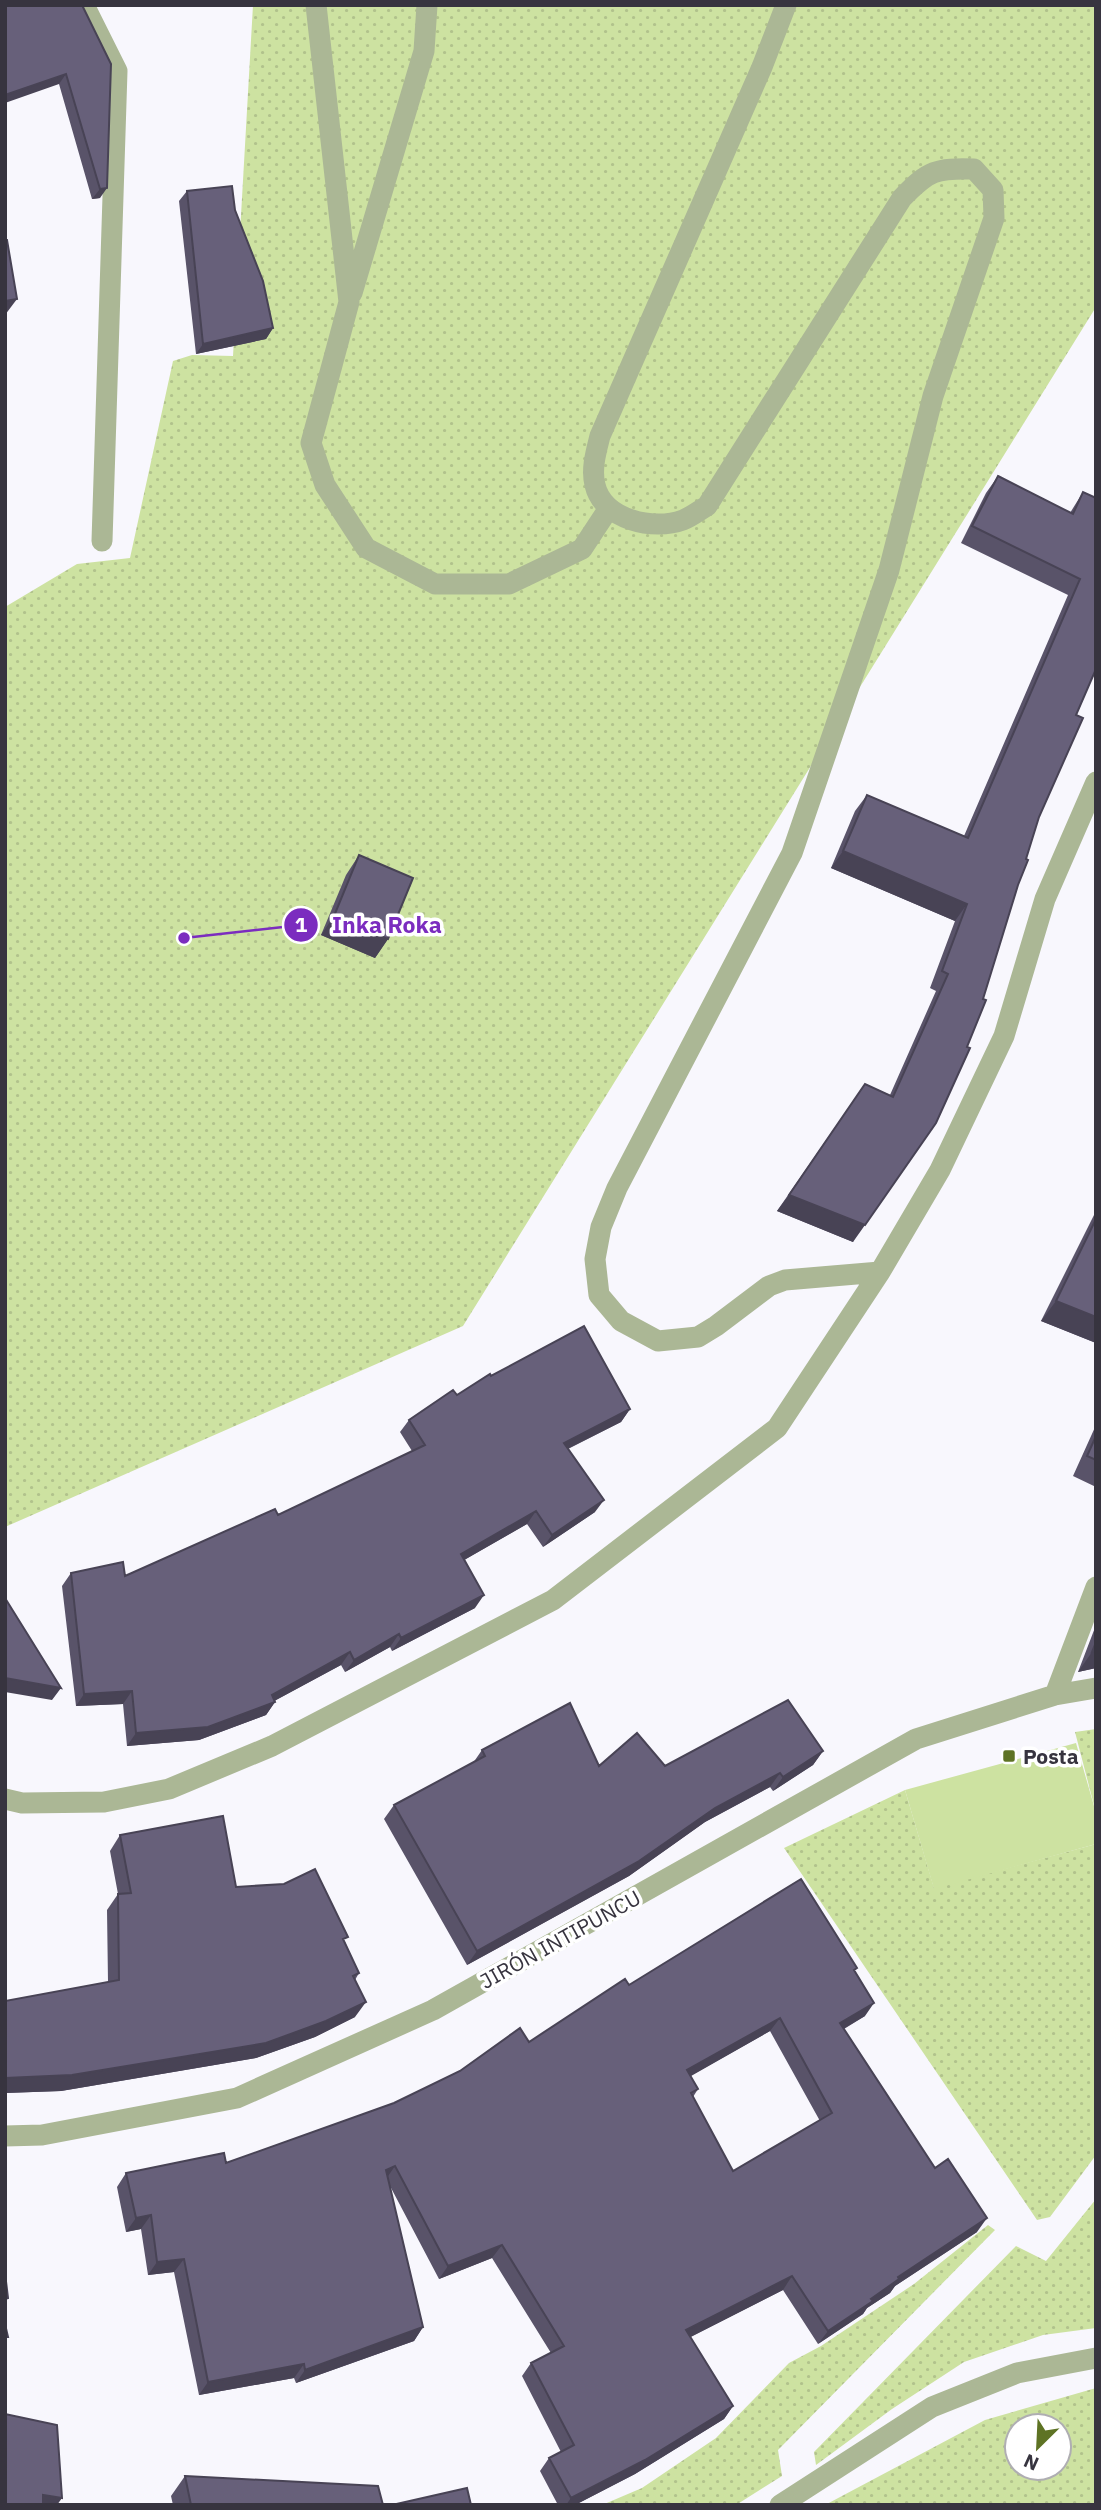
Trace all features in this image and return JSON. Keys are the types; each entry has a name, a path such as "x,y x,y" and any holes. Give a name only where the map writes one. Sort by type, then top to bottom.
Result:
{"street":[{"path":"84,5 117,71 102,541"},
{"path":"316,5 349,302"},
{"path":"427,5 424,51 349,302 311,443 325,485 366,548 435,584 509,584 582,549 609,508"},
{"path":"786,5 762,67 600,436 594,462 595,487 609,508 633,521 656,525 683,520 707,506 902,198 922,178 944,168 974,169 993,190 995,218 933,396 889,570 792,853 617,1188 601,1227 595,1259 599,1296 621,1321 658,1340 698,1337 769,1286 785,1280 880,1272"},
{"path":"5,1799 22,1803 104,1802 169,1788 272,1746 553,1600 777,1428 880,1272 940,1170 1004,1036 1045,899 1096,782"},
{"path":"1055,1695 1096,1587"},
{"name":"JIRÓN INTIPUNCU","path":"5,2136 42,2135 237,2098 433,2010 916,1739 1055,1695 1096,1688"},
{"path":"780,2505 932,2407 1017,2373 1096,2358"}],"green space":[{"path":"253,5 1096,5 1096,307 463,1326 5,1527 5,607 77,564 130,558 173,361 192,355 233,356"},
{"path":"1096,1729 1096,1813 1075,1732"},
{"path":"1076,1743 1096,1813 1096,1844 934,1889 905,1790"},
{"path":"905,1790 934,1888 1096,1844 1096,2155 1050,2217 1037,2220 784,1848"},
{"path":"1096,2199 1096,2328 1043,2335 964,2362 892,2409 816,2465 814,2452 1016,2246 1046,2261"},
{"path":"988,2225 995,2230 778,2450 782,2476 736,2505 602,2505 642,2488 716,2438 789,2363 821,2346 914,2284"},
{"path":"1096,2388 1096,2505 825,2505 985,2420 1003,2415 1003,2482 1073,2482 1073,2412 1013,2412"}],"building":[{"path":"5,5 82,5 111,64 107,188 100,189 66,74 5,95"},
{"path":"232,186 235,210 263,281 273,328 203,344 187,191"},
{"path":"5,240 17,299 5,301"},
{"path":"998,476 1073,514 1083,492 1096,498 1096,669 1076,715 1083,718 1039,817 1026,859 1028,860 983,999 986,1000 967,1047 970,1048 936,1123 865,1225 789,1195 865,1084 893,1097 948,974 942,971 967,904 843,851 867,795 968,838 1080,579 972,526"},
{"path":"359,855 413,878 388,939 334,916"},
{"path":"1096,1219 1096,1317 1056,1301"},
{"path":"584,1326 630,1409 564,1443 604,1500 552,1535 536,1511 461,1554 484,1595 401,1638 399,1634 354,1660 350,1652 272,1695 275,1702 208,1727 136,1733 132,1691 84,1694 71,1573 123,1562 125,1576 275,1509 278,1515 425,1445 409,1420 453,1390 457,1395 490,1374 491,1376"},
{"path":"1096,1436 1096,1460 1087,1456"},
{"path":"5,1598 61,1688 5,1678"},
{"path":"788,1700 823,1751 783,1777 780,1773 715,1808 639,1861 477,1951 394,1805 485,1756 482,1750 570,1703 599,1766 637,1733 665,1766"},
{"path":"223,1816 236,1887 284,1884 315,1869 348,1937 343,1939 359,1973 353,1976 366,2002 326,2021 266,2043 72,2075 5,2078 5,2001 119,1980 118,1894 131,1893 120,1835"},
{"path":"801,1879 857,1968 854,1970 874,2003 840,2023 935,2168 948,2159 987,2218 898,2277 899,2279 871,2299 873,2301 828,2331 792,2276 686,2330 733,2406 645,2460 571,2498 549,2458 574,2445 531,2363 564,2346 502,2245 448,2266 395,2166 386,2170 423,2327 305,2370 304,2364 208,2382 184,2259 157,2262 151,2215 136,2218 126,2173 224,2153 226,2163 394,2103 460,2071 520,2028 529,2042 625,1979 629,1985","holes":["780,2018 832,2113 733,2171 691,2093 698,2089 687,2070"]},
{"path":"5,2273 8,2298 5,2299"},
{"path":"5,2414 57,2425 62,2498 43,2495 43,2505 5,2505"},
{"path":"185,2476 378,2486 383,2505 191,2505"},
{"path":"467,2488 471,2505 392,2505"}],"place":[{"name":"Inka Roka","path":"184,938"},
{"name":"Posta","path":"1009,1756"}]}
